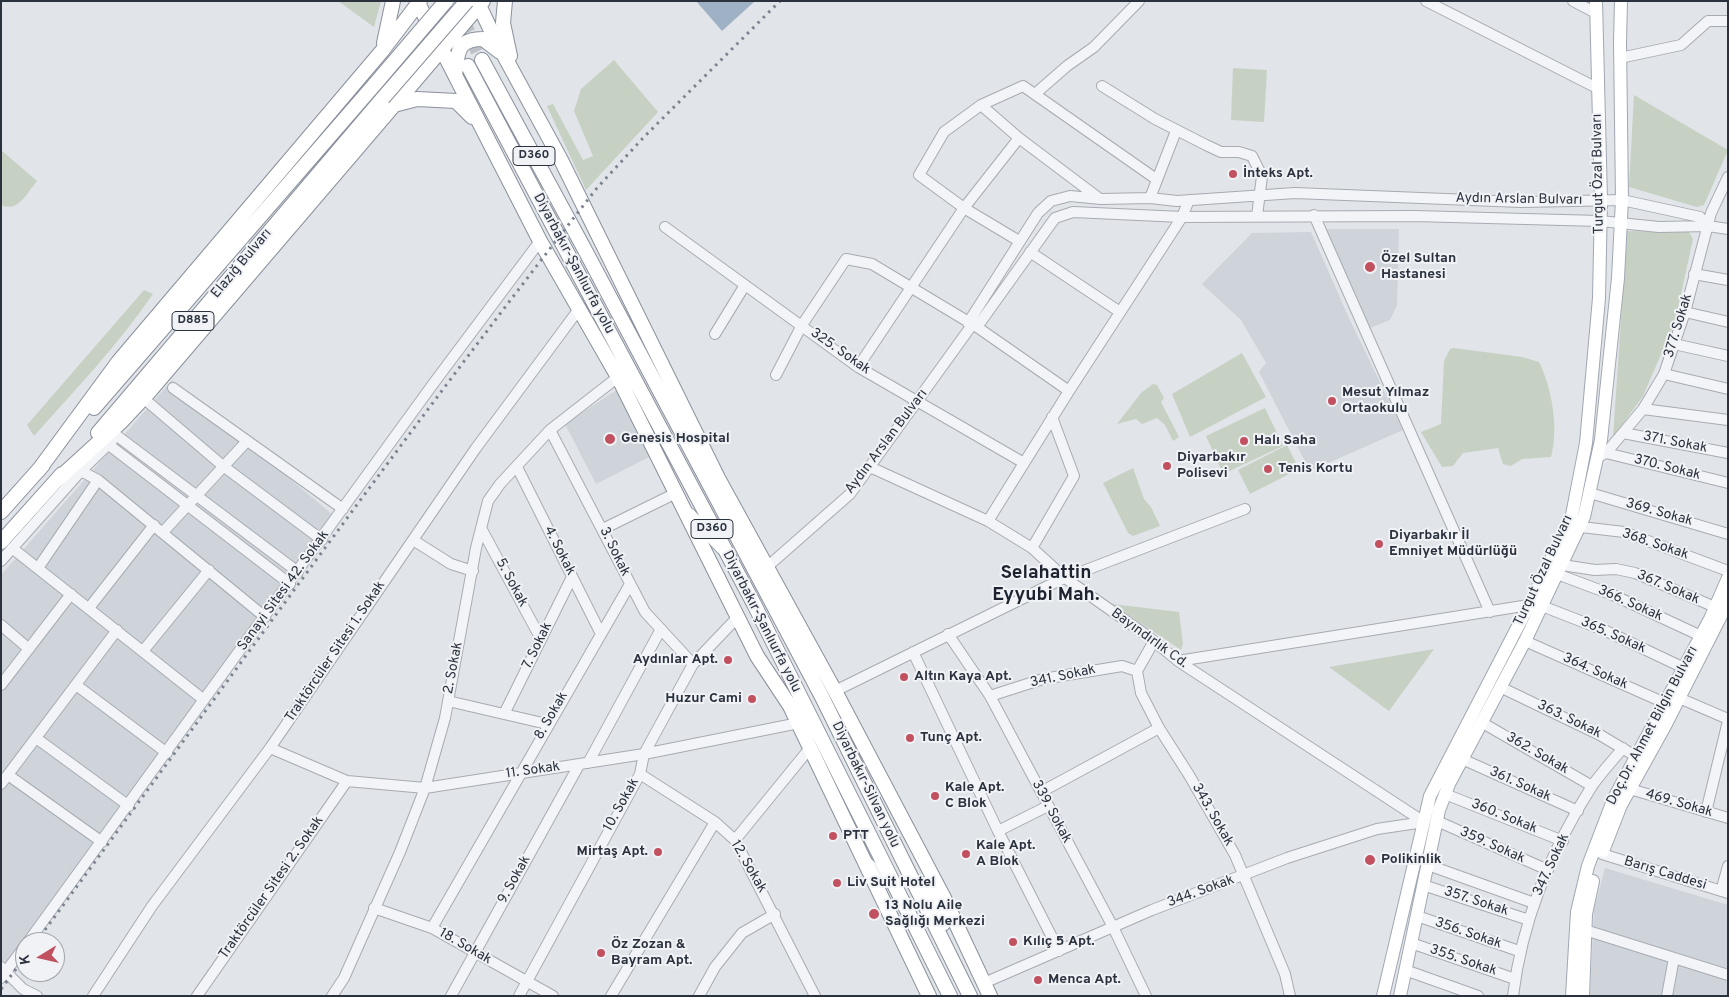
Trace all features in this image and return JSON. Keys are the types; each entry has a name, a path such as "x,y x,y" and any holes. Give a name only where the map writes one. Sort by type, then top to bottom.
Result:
{"highway":[{"path":"382,51 393,1"},
{"name":"Elazığ Bulvarı","path":"1,512 446,1"},
{"path":"505,1 503,23 513,69"},
{"path":"38,471 119,361 382,51 418,2 540,241 618,376 757,656 799,723 929,996"},
{"path":"56,481 122,421 398,104 442,52 477,2"},
{"name":"Elazığ Bulvarı","path":"6,545 56,481 383,98 477,2"},
{"name":"D360","path":"477,2 561,160 687,414 762,572"},
{"path":"455,75 458,54 461,46 466,41 483,39 505,55"},
{"name":"D360","path":"482,60 762,572"},
{"name":"Diyarbakır-Şanlıurfa yolu","path":"468,66 659,424 723,549 754,604 897,888 948,996"},
{"path":"398,104 417,99 456,100 486,132"},
{"path":"644,359 687,414"},
{"path":"762,572 835,690 944,898 987,989"},
{"name":"Diyarbakır-Silvan yolu","path":"762,572 970,996"},
{"path":"913,841 963,981"}],"main road":[{"name":"Turgut Özal Bulvarı","path":"1383,996 1430,796 1536,606 1559,570 1581,527 1602,455 1622,200 1621,1"},
{"name":"Turgut Özal Bulvarı","path":"1400,996 1437,821 1445,794 1525,641 1536,606 1572,515 1584,452 1599,298 1601,201 1596,7"},
{"path":"684,509 723,549"},
{"name":"Doç.Dr. Ahmet Bilgin Bulvarı","path":"1583,996 1586,914 1595,872 1630,789 1679,698 1723,609 1728,578"},
{"name":"Doç.Dr. Ahmet Bilgin Bulvarı","path":"1572,996 1577,912 1588,866 1614,798 1701,636 1723,609"}],"street":[{"path":"1035,94 1067,66 1094,48 1139,1"},
{"path":"1426,1 1597,88"},
{"path":"1573,1 1596,7"},
{"path":"1620,58 1681,45 1708,21 1728,20"},
{"path":"1019,241 964,208 919,176 944,132 981,104 1023,86 1156,179"},
{"path":"1102,86 1176,131 1222,152 1239,152 1252,156 1262,176 1257,216"},
{"path":"981,104 1019,138 1101,199"},
{"path":"1150,198 1176,131"},
{"path":"858,367 964,208 1019,138"},
{"name":"377. Sokak","path":"1602,455 1643,409 1664,374 1685,312 1708,226 1728,176"},
{"name":"Aydın Arslan Bulvarı","path":"972,325 1019,241 1038,213 1051,201 1070,196 1101,199 1150,198 1176,201 1261,194 1521,202 1622,200 1700,217 1708,226"},
{"path":"988,522 1052,417 1182,217 1189,200"},
{"name":"Aydın Arslan Bulvarı","path":"762,572 850,494 919,401 972,325 1055,218 1073,212 1182,217 1314,215 1600,221 1659,227 1708,226"},
{"path":"1314,215 1490,612"},
{"path":"1708,226 1728,230"},
{"name":"325. Sokak","path":"665,227 858,367 1024,463"},
{"name":"Sanayi Sitesi 42. Sokak","path":"35,932 540,241"},
{"path":"1030,252 1120,312"},
{"path":"776,375 802,325 846,259 872,264 972,325 1069,391"},
{"path":"1694,274 1728,280"},
{"path":"715,334 745,285"},
{"name":"Traktörcüler Sitesi 1. Sokak","path":"93,996 152,906 270,748 476,448 579,309"},
{"path":"1685,312 1728,322"},
{"path":"1674,344 1728,356"},
{"path":"1664,374 1728,389"},
{"name":"2. Sokak","path":"332,996 344,978 400,852 425,788 448,701 481,528 488,501 500,484 550,430 574,408 618,376"},
{"path":"173,388 343,509"},
{"path":"142,398 223,466 322,540"},
{"path":"1643,409 1728,420"},
{"path":"1032,548 1074,476 1052,417"},
{"path":"1,561 6,545 109,446 122,421"},
{"name":"3. Sokak","path":"550,430 645,612 693,664"},
{"name":"371. Sokak","path":"1623,433 1728,453"},
{"path":"116,435 298,572"},
{"path":"163,532 247,441"},
{"path":"109,446 290,584"},
{"name":"370. Sokak","path":"1602,455 1728,483"},
{"name":"4. Sokak","path":"517,467 601,634"},
{"name":"Bayındırlık Cd.","path":"870,467 988,522 1032,548 1065,578 1154,641 1178,661 1424,822"},
{"path":"81,471 98,480 265,617"},
{"path":"38,568 98,480"},
{"path":"603,529 676,493"},
{"name":"369. Sokak","path":"1590,493 1728,534"},
{"path":"835,690 1065,578 1245,509"},
{"path":"88,608 154,525"},
{"name":"368. Sokak","path":"1581,527 1624,532 1728,571"},
{"name":"5. Sokak","path":"481,528 542,639"},
{"path":"413,540 450,564 473,571"},
{"path":"6,545 38,568 204,700"},
{"name":"367. Sokak","path":"1559,570 1616,569 1635,573 1723,609"},
{"path":"143,651 209,570"},
{"name":"366. Sokak","path":"1559,570 1701,636"},
{"name":"7. Sokak","path":"504,714 572,577"},
{"name":"8. Sokak","path":"432,928 520,772 630,584"},
{"path":"1,685 71,594"},
{"path":"1178,661 1536,606"},
{"name":"365. Sokak","path":"1536,606 1606,631 1684,668"},
{"name":"10. Sokak","path":"519,996 640,774 644,754 693,664 733,622"},
{"path":"1,625 29,649"},
{"name":"9. Sokak","path":"451,996 661,629"},
{"path":"1,784 116,630"},
{"name":"339. Sokak","path":"948,634 990,696 1113,927 1146,996"},
{"path":"1137,670 1154,641"},
{"name":"364. Sokak","path":"1525,641 1665,703"},
{"path":"913,652 998,831 1059,951"},
{"name":"341. Sokak","path":"990,696 1043,679 1122,666 1137,670"},
{"name":"343. Sokak","path":"1137,670 1141,693 1159,728 1189,775 1230,847 1285,974 1290,996"},
{"path":"76,685 167,753"},
{"name":"363. Sokak","path":"1500,687 1623,748 1637,757"},
{"path":"1679,698 1728,720 1706,812"},
{"path":"448,701 548,724"},
{"name":"362. Sokak","path":"1481,722 1592,786"},
{"name":"11. Sokak","path":"270,748 347,781 425,788 644,754 799,723"},
{"path":"1040,792 1159,728"},
{"path":"36,738 128,806"},
{"path":"735,840 810,748"},
{"name":"347. Sokak","path":"1513,996 1519,951 1534,903 1548,870 1592,786 1623,748"},
{"name":"361. Sokak","path":"1462,759 1578,812"},
{"name":"12. Sokak","path":"640,774 715,822 735,840 775,914 815,996"},
{"path":"8,775 102,842"},
{"name":"Traktörcüler Sitesi 2. Sokak","path":"197,996 347,781"},
{"name":"469. Sokak","path":"1630,789 1728,818"},
{"name":"360. Sokak","path":"1445,794 1562,841"},
{"path":"998,831 1048,806"},
{"name":"359. Sokak","path":"1437,821 1548,870"},
{"path":"610,996 715,822"},
{"name":"344. Sokak","path":"987,989 1059,951 1113,927 1287,858 1376,829 1424,822"},
{"name":"Barış Caddesi","path":"1602,854 1724,892"},
{"path":"864,860 897,888"},
{"path":"1428,865 1534,903"},
{"path":"1724,892 1728,866"},
{"name":"357. Sokak","path":"1423,885 1529,920"},
{"name":"18. Sokak","path":"374,908 432,928 553,996"},
{"path":"699,996 715,967 742,933 775,914"},
{"name":"356. Sokak","path":"1417,916 1519,951"},
{"path":"1585,930 1728,975"},
{"name":"355. Sokak","path":"1411,942 1515,979"},
{"path":"15,958 3,972 21,992 36,996"},
{"path":"1667,996 1674,958"},
{"path":"1405,970 1478,996"}],"shaded area":[{"name":"Özel Sultan Hastanesi","path":"1326,229 1399,229 1397,305 1390,320 1370,328"},
{"path":"1311,232 1349,318 1403,430 1310,471 1259,372 1266,363 1241,320 1202,284 1252,233"},
{"path":"172,380 333,515 80,868 31,932 15,932 15,953 1,971 1,575"},
{"name":"Genesis Hospital","path":"618,389 655,454 596,484 565,424"},
{"path":"1605,868 1728,905 1728,996 1590,996 1594,910"}],"green space":[{"path":"338,1 381,1 374,27"},
{"path":"614,60 658,112 586,190 547,106 553,104 583,160 593,156 574,111 581,89"},
{"path":"1233,68 1267,70 1264,122 1231,120"},
{"path":"1634,95 1728,150 1704,205 1697,207 1629,187"},
{"path":"1,150 37,181 22,200 17,204 7,207 1,205"},
{"path":"1627,231 1689,232 1693,239 1675,322 1643,396 1613,437"},
{"path":"144,290 153,294 140,313 96,367 34,436 27,425"},
{"path":"1450,349 1522,357 1539,362 1544,372 1553,409 1554,434 1551,457 1522,459 1511,466 1503,464 1498,448 1463,453 1453,466 1442,467 1421,432 1441,424 1444,361"},
{"path":"1242,353 1266,397 1190,437 1172,394"},
{"path":"1153,384 1157,385 1164,398 1161,402 1179,437 1173,441 1165,425 1157,418 1142,424 1136,419 1117,424 1141,393"},
{"name":"Halı Saha","path":"1265,408 1283,446 1223,474 1206,436"},
{"name":"Tenis Kortu","path":"1287,445 1299,469 1250,494 1238,470"},
{"path":"1133,468 1144,499 1151,507 1160,526 1133,536 1128,533 1103,483"},
{"path":"1112,604 1179,612 1183,644 1181,650"},
{"path":"1434,649 1389,711 1329,667"}],"water":[{"path":"696,1 753,1 754,2 722,31"}],"tunnel":[{"path":"453,1 482,60"}],"railway":[{"path":"43,932 384,469 597,188 644,137 780,1"},
{"path":"1,989 15,970"}],"place":[{"name":"İnteks Apt.","path":"1233,174"},
{"name":"Özel Sultan Hastanesi","path":"1370,267"},
{"name":"Mesut Yılmaz Ortaokulu","path":"1332,401"},
{"name":"Genesis Hospital","path":"610,439"},
{"name":"Halı Saha","path":"1244,441"},
{"name":"Diyarbakır Polisevi","path":"1167,466"},
{"name":"Tenis Kortu","path":"1268,469"},
{"name":"Diyarbakır İl Emniyet Müdürlüğü","path":"1379,544"},
{"name":"Aydınlar Apt.","path":"728,660"},
{"name":"Altın Kaya Apt.","path":"904,677"},
{"name":"Huzur Cami","path":"752,699"},
{"name":"Tunç Apt.","path":"910,738"},
{"name":"Kale Apt. C Blok","path":"935,796"},
{"name":"PTT","path":"833,836"},
{"name":"Mirtaş Apt.","path":"658,852"},
{"name":"Kale Apt. A Blok","path":"966,854"},
{"name":"Polikinlik","path":"1370,860"},
{"name":"Liv Suit Hotel","path":"837,883"},
{"name":"13 Nolu Aile Sağlığı Merkezi","path":"874,914"},
{"name":"Kılıç 5 Apt.","path":"1013,942"},
{"name":"Öz Zozan & Bayram Apt.","path":"601,953"},
{"name":"Menca Apt.","path":"1038,980"}],"district":[{"name":"Selahattin Eyyubi Mah.","path":"1046,585"}]}
